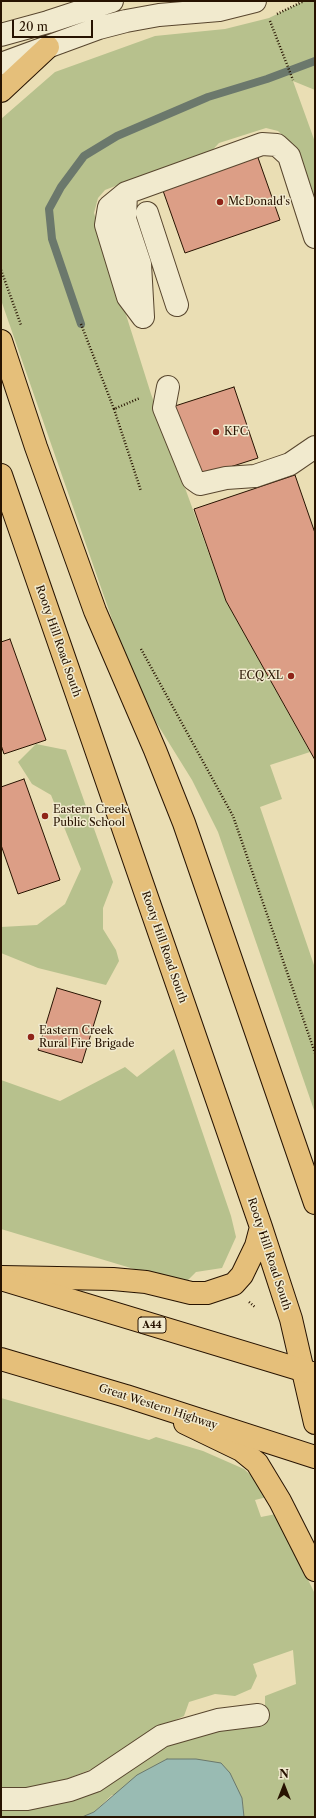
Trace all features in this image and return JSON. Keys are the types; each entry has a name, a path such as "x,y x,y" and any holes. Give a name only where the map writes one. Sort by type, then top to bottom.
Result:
{"main road":[{"path":"1,91 48,47"},
{"path":"1,341 36,447 95,611 155,750 184,823 315,1203"},
{"name":"Rooty Hill Road South","path":"1,475 261,1227 309,1373 315,1423"},
{"path":"1,1278 113,1279 146,1282 191,1293 207,1293 234,1284 242,1275 256,1246 261,1227"},
{"name":"A44","path":"1,1278 309,1373"},
{"name":"Great Western Highway","path":"1,1359 126,1396 315,1457"},
{"path":"126,1396 225,1442 248,1455 266,1477 280,1501 315,1570"}],"street":[{"path":"1,35 48,22 112,1"},
{"path":"1,64 99,28 126,21 159,15 219,10 255,1"},
{"path":"143,317 128,297 106,225 109,206 126,193 262,144 277,145 289,156 315,237"},
{"path":"147,213 177,305"},
{"path":"168,387 164,408 192,479 200,484 226,478 254,476 290,464 315,447"},
{"path":"1,1799 27,1799 70,1790 95,1781 162,1736 218,1720 258,1715"}],"path":[{"path":"275,15 304,1"},
{"path":"269,18 293,80"},
{"path":"1,270 22,329"},
{"path":"81,324 114,408 141,491"},
{"path":"114,408 168,387"},
{"path":"139,646 234,817 315,1052"},
{"path":"248,1302 255,1307"}],"green space":[{"path":"304,1 315,1 315,90 293,81 315,142 315,204 296,148 278,131 266,128 219,143 205,158 144,175 105,190 98,198 94,213 151,394 226,601 310,752 270,765 282,799 260,807 315,968 315,1113 218,832 192,780 156,722 122,648 1,300 1,119 55,72 155,36 225,29 269,18"},
{"path":"36,744 66,750 113,882 103,908 103,929 116,950 119,961 106,985 38,968 1,953 1,927 37,925 65,904 81,869 51,795 32,784 18,762"},
{"path":"174,1049 231,1216 236,1237 222,1268 196,1272 184,1284 1,1229 1,1080 60,1101 125,1067 137,1077"},
{"path":"1,1398 149,1440 156,1437 203,1451 244,1469 259,1483 267,1497 255,1500 261,1517 276,1514 315,1594 315,1817 244,1817 242,1798 112,1795 94,1812 82,1817 1,1817 1,1806 11,1805 172,1739 229,1729 260,1726 265,1710 265,1696 296,1684 293,1650 253,1664 257,1676 251,1689 235,1696 215,1694 189,1702 184,1716 156,1729 107,1763 54,1784 1,1791"}],"water":[{"path":"167,1759 196,1759 221,1763 230,1773 242,1798 244,1817 82,1817 94,1812 137,1775"}],"building":[{"name":"McDonald's","path":"256,152 280,220 185,253 161,185"},
{"name":"KFC","path":"234,387 258,458 199,477 175,406"},
{"name":"ECQ XL","path":"295,475 315,533 315,760 226,601 194,509"},
{"path":"10,639 46,740 4,754 1,745 1,642"},
{"path":"24,779 60,880 18,894 1,845 1,787"},
{"path":"57,988 101,1001 82,1063 38,1050"}],"waterway":[{"path":"81,324 52,239 49,209 61,187 84,156 117,136 208,97 267,79 315,61"}],"place":[{"name":"McDonald's","path":"220,202"},
{"name":"KFC","path":"216,432"},
{"name":"ECQ XL","path":"291,676"},
{"name":"Eastern Creek Public School","path":"45,816"},
{"name":"Eastern Creek Rural Fire Brigade","path":"31,1037"}]}
